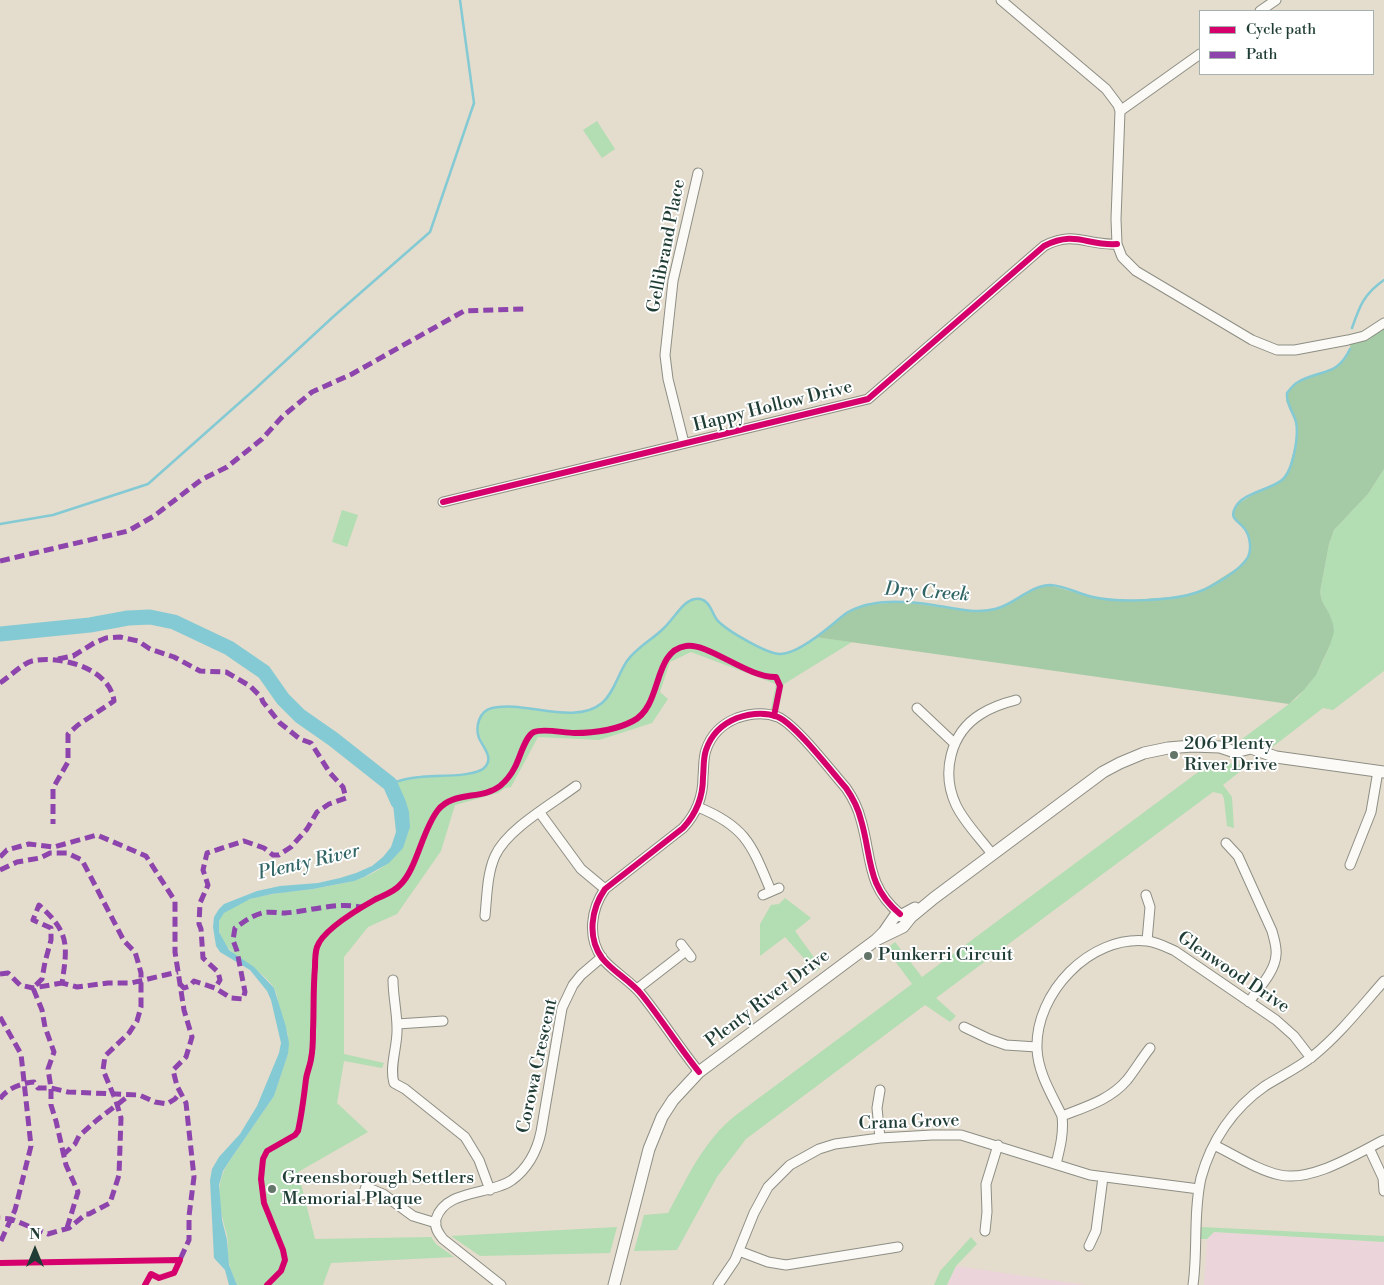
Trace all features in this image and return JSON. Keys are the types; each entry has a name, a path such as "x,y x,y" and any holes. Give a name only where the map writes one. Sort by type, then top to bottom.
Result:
{"street":[{"path":"1001,0 1106,89 1118,105 1120,111 1116,219 1117,244 1122,256 1136,271 1252,340 1270,348 1285,351 1348,340 1364,336 1384,323"},
{"path":"1261,10 1276,0"},
{"path":"1120,111 1199,55"},
{"name":"Gellibrand Place","path":"684,444 668,380 665,355 673,280 698,173"},
{"name":"Happy Hollow Drive","path":"443,502 868,399 1044,246 1066,238 1077,238 1105,245 1117,244"},
{"path":"992,854 957,807 952,794 948,772 954,744 961,731 980,714 999,705 1016,700"},
{"path":"917,708 954,744"},
{"path":"699,1072 637,989 602,958 594,938 592,920 605,889 683,828 698,807 703,788 704,759 709,742 721,727 743,716 760,714 777,717 792,726 852,797 862,822 871,871 899,920"},
{"name":"Plenty River Drive","path":"614,1285 653,1137 662,1117 673,1100 699,1072 876,940 899,920 934,898 1093,779 1120,763 1144,753 1192,746 1224,748 1235,752 1252,748 1276,757 1382,771"},
{"path":"1350,865 1371,812 1382,771"},
{"path":"485,916 490,872 499,849 509,836 576,786"},
{"path":"698,807 726,821 745,838 754,851 771,891"},
{"path":"540,813 581,869 605,889"},
{"path":"1226,843 1238,856 1272,932 1275,944 1274,966 1249,1002"},
{"path":"1146,895 1150,907 1147,941"},
{"name":"Glenwood Drive","path":"1056,1164 1063,1134 1062,1116 1044,1079 1038,1059 1037,1047 1042,1015 1058,985 1074,967 1096,952 1110,946 1129,941 1147,941 1161,944 1276,1020 1311,1058"},
{"path":"637,989 686,951"},
{"name":"Corowa Crescent","path":"436,1223 441,1210 452,1200 505,1184 517,1176 528,1164 536,1151 541,1132 562,1008 573,985 581,974 602,958"},
{"path":"393,980 393,998 398,1024 393,1069 394,1083 405,1088 465,1136 479,1160 490,1190"},
{"path":"1193,1285 1199,1189 1214,1145 1225,1124 1250,1097 1311,1058 1344,1026 1384,981"},
{"path":"398,1024 443,1022"},
{"path":"964,1027 989,1040 1006,1046 1037,1047"},
{"path":"1062,1116 1092,1105 1116,1090 1126,1081 1150,1048"},
{"path":"880,1090 877,1108 880,1138"},
{"name":"Crana Grove","path":"718,1285 731,1268 768,1187 790,1165 819,1149 835,1144 880,1138 961,1135 1103,1177 1199,1189"},
{"path":"1214,1145 1263,1168 1290,1176 1309,1175 1384,1140"},
{"path":"985,1232 987,1212 986,1184 998,1145"},
{"path":"1369,1148 1383,1178 1384,1191"},
{"path":"1089,1246 1096,1231 1103,1177"},
{"path":"366,1187 383,1194 413,1216 436,1223 438,1234 443,1239 501,1285"},
{"path":"739,1250 768,1262 786,1265 898,1247"}],"shaded area":[{"path":"1213,1232 1384,1242 1384,1285 1204,1285 1207,1239"},
{"path":"956,1266 1087,1285 947,1285"}],"green space":[{"path":"597,121 615,149 602,158 583,130"},
{"path":"1384,328 1384,469 1368,494 1334,530 1329,544 1320,592 1322,601 1333,624 1334,632 1316,675 1289,704 815,637 846,613 870,604 905,602 967,611 994,609 1008,604 1035,589 1049,585 1095,598 1130,600 1174,597 1199,592 1239,567 1249,555 1251,543 1244,527 1235,520 1233,513 1236,505 1259,491 1280,482 1288,473 1295,445 1297,426 1286,401 1287,393 1298,382 1338,365 1344,360 1351,342 1368,337"},
{"path":"1384,469 1384,671 1333,710 1323,708 1266,752 1235,748 1234,745 1297,698 1321,665 1330,645 1329,613 1322,601 1320,592 1329,544 1334,530 1368,494"},
{"path":"342,510 358,515 347,547 332,542"},
{"path":"693,599 704,601 719,623 725,628 774,653 788,652 815,637 852,642 784,684 778,711 771,709 776,684 691,652 670,662 660,692 668,699 652,723 599,740 538,737 511,787 505,788 498,793 455,805 441,851 397,914 368,927 344,957 344,1054 384,1063 382,1068 344,1061 337,1103 368,1132 298,1172 315,1239 431,1237 436,1244 454,1257 331,1263 323,1285 237,1285 228,1260 228,1238 222,1216 219,1190 223,1172 228,1163 274,1096 288,1054 288,1035 274,988 268,980 224,943 220,934 219,924 223,914 245,901 275,894 344,883 362,878 380,869 402,845 409,829 406,805 394,782 404,779 454,776 483,769 488,759 478,725 480,717 490,708 507,707 569,713 592,709 602,703 613,689 629,658 659,633"},
{"path":"1213,761 1247,766 1223,785 1232,797 1234,828 1227,826 1222,794 1213,792 936,998 956,1016 950,1022 925,1005 746,1139 717,1177 677,1250 634,1251 644,1215 668,1213 697,1160 724,1125 912,984 886,949 895,942 922,977"},
{"path":"785,898 811,918 795,931 821,967 816,972 785,937 760,956 760,924 771,905 779,904"},
{"path":"617,1227 610,1253 480,1256 451,1236"},
{"path":"1201,1227 1384,1236 1384,1242 1214,1232 1207,1239 1201,1239"},
{"path":"971,1237 977,1244 956,1266 947,1285 934,1285 940,1271"}],"water":[{"path":"394,782 406,802 410,827 403,848 389,863 354,881 250,899 224,913 219,921 219,932 229,950 254,967 274,988 289,1043 288,1054 274,1096 223,1171 219,1185 229,1265 237,1285 229,1285 225,1270 214,1258 210,1180 212,1169 219,1157 240,1134 257,1106 279,1053 281,1043 271,1000 267,991 250,970 220,952 216,946 213,927 214,917 224,904 257,891 280,886 318,883 356,873 372,866 391,847 396,832 393,804 385,785"}],"waterway":[{"path":"0,524 53,515 148,484 430,232 474,103 460,0"},
{"name":"Dry Creek","path":"1352,328 1367,295 1384,280"},
{"name":"Dry Creek","path":"390,784 412,778 465,774 481,770 488,763 488,756 479,738 478,724 484,712 492,708 505,706 564,713 591,709 602,703 610,694 631,656 667,625 682,607 692,600 703,599 710,607 714,616 725,627 758,647 780,654 793,651 808,643 848,612 865,605 910,602 979,611 1002,607 1036,588 1051,585 1093,597 1116,600 1160,599 1204,590 1233,572 1248,557 1250,546 1248,534 1235,520 1233,515 1235,508 1250,495 1282,480 1289,469 1296,444 1297,428 1287,393 1298,382 1334,368 1345,358 1350,349"},
{"name":"Plenty River","path":"0,634 90,625 128,618 150,617 174,622 229,648 264,672 283,699 300,716 333,739 390,784 398,802"}],"marked path":[{"path":"0,561 128,531 154,516 201,480 227,467 262,439 283,416 312,392 352,374 464,311 524,309"},
{"path":"58,659 73,656 106,638 120,637 138,641 150,649 174,657 200,671 226,672 250,686 261,697 280,723 300,739 311,743 330,773 343,787 346,798 329,804 317,812 307,829 291,847 279,855 273,855 264,848 244,841 207,853 203,870 208,885 200,903 199,924 203,958 218,972 220,980 215,988"},
{"path":"0,683 28,662 56,660 82,666 94,672 110,690 114,701 68,734 68,762 53,788 53,824"},
{"path":"0,857 7,850 29,844 54,847 97,835 146,856 175,901 175,952 184,1010 192,1037 186,1057 173,1070 177,1086 186,1103 194,1177 189,1216 189,1240 178,1264"},
{"path":"0,870 17,862 40,858 50,853 67,853 82,860 124,941 135,952 141,973 141,1007 137,1021 129,1033 105,1056 103,1070 121,1118 119,1175 110,1203 86,1214 69,1228 48,1234 11,1219 0,1218"},
{"path":"67,1228 78,1192 66,1165 51,1105 48,1069 54,1052 45,1027 42,1010 33,988 42,979 51,940 51,928 33,920 39,905 56,923 64,940 65,958 62,983 77,987 108,983 131,983 178,972"},
{"path":"180,984 184,988 190,986 194,981 215,988 231,998 243,999 245,992 233,940 235,928 251,917 265,912 285,913 323,907 361,907"},
{"path":"0,974 8,973 20,985 33,988 62,983"},
{"path":"0,1017 21,1054 31,1146 15,1210 0,1243"},
{"path":"0,1099 15,1087 34,1082 38,1088 51,1088 68,1092 139,1095 155,1102 167,1104 180,1093"},
{"path":"63,1155 75,1144 79,1136 131,1094"}],"cycle path":[{"path":"443,502 868,399 1044,246 1065,239 1117,244"},
{"path":"267,1285 281,1271 285,1260 283,1250 264,1203 261,1179 263,1159 267,1151 295,1135 298,1131 313,1049 316,952 326,933 352,913 398,887 411,869 432,818 438,810 451,800 485,793 500,786 512,772 525,742 531,734 538,731 581,733 604,730 619,727 633,721 642,714 649,704 662,668 675,650 686,646 695,646 753,672 776,677 780,686 774,716"},
{"path":"699,1072 642,995 602,958 594,941 593,923 597,905 605,889 683,828 692,817 702,791 706,750 714,735 722,727 732,720 742,717 768,714 778,717 803,738 846,788 853,799 861,820 876,882 881,893 900,914"},
{"path":"0,1263 180,1260 174,1273 159,1278 151,1274 145,1285"}],"place":[{"name":"206 Plenty River Drive","path":"1174,755"},
{"name":"Punkerri Circuit","path":"868,956"},
{"name":"Greensborough Settlers Memorial Plaque","path":"272,1189"}]}
